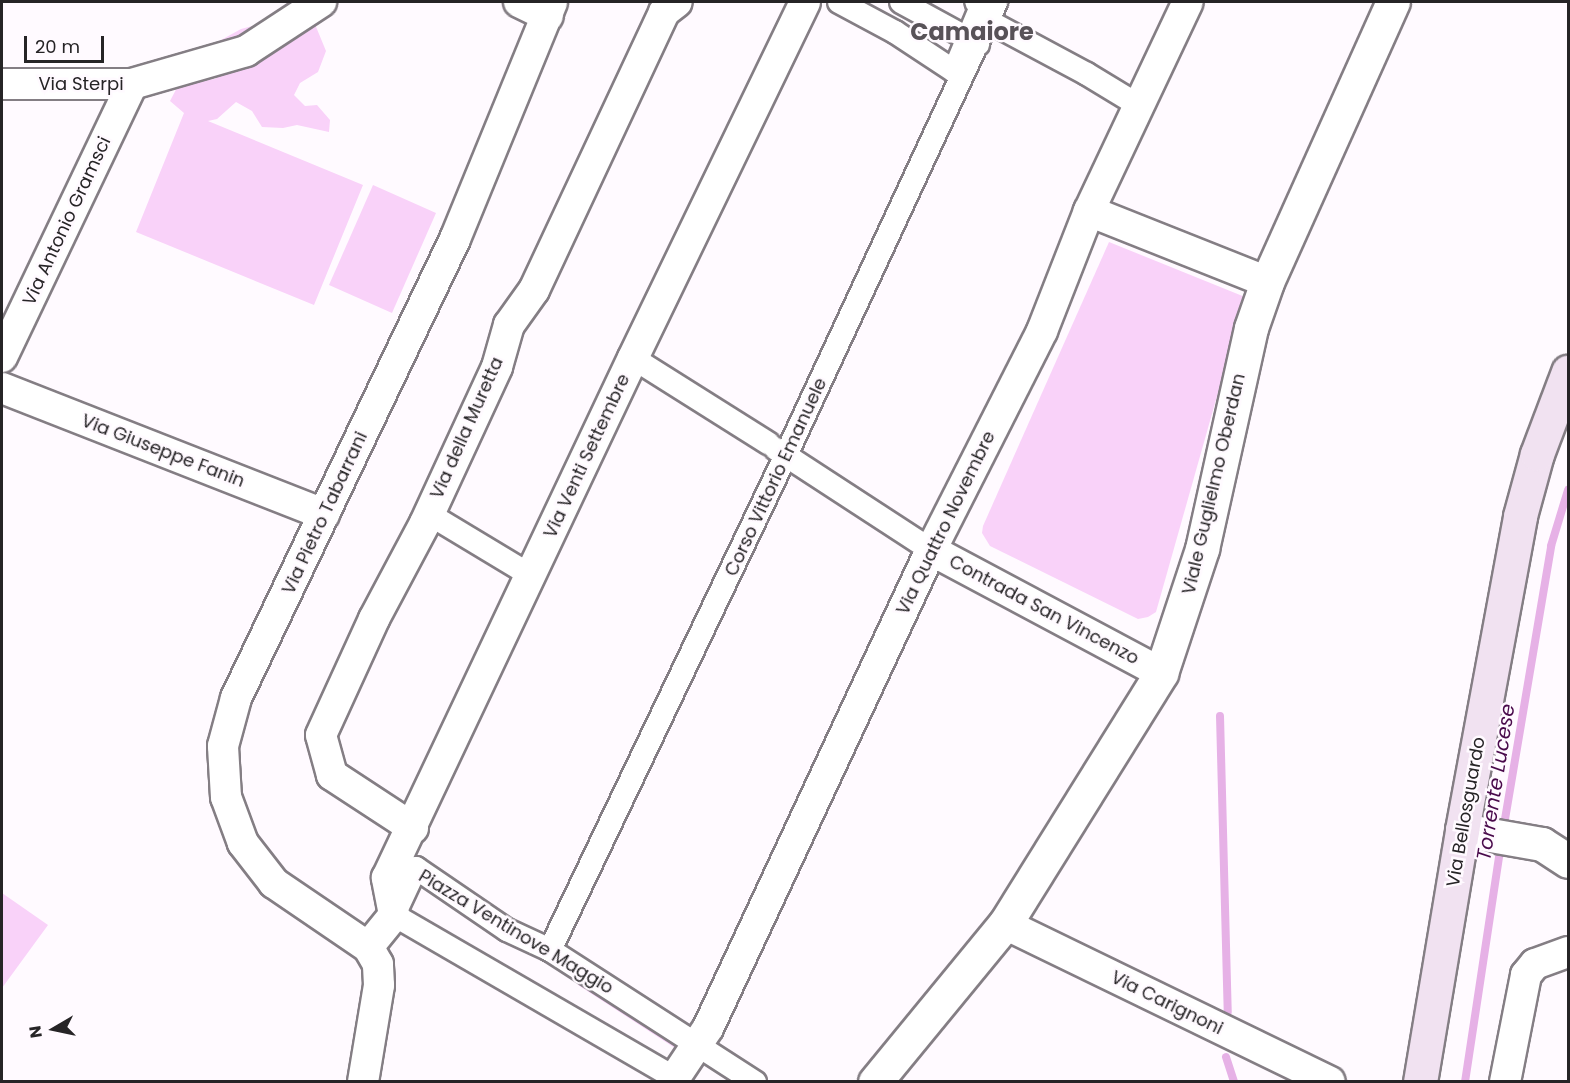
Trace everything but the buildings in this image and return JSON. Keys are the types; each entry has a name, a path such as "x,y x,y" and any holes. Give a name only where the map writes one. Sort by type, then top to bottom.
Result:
{"main road":[{"name":"Via Bellosguardo","path":"1420,1082 1462,830 1520,516 1537,454 1569,372"}],"street":[{"name":"Via Sterpi","path":"2,84 132,84 246,51 321,2"},
{"path":"519,2 550,9"},
{"name":"Via della Muretta","path":"413,828 332,775 321,735 374,619 429,514 497,367 510,325 534,290 664,12 677,2"},
{"name":"Via Venti Settembre","path":"394,915 387,878 413,828 530,575 805,2"},
{"path":"839,2 895,32 954,72 973,41 982,4 976,2"},
{"path":"901,2 973,41"},
{"name":"Via Quattro Novembre","path":"675,1080 699,1044 931,550 1042,331 1089,211 1188,2"},
{"name":"Viale Guglielmo Oberdan","path":"875,1082 1005,924 1161,673 1203,549 1251,328 1267,282 1393,2"},
{"name":"Via Pietro Tabarrani","path":"368,947 274,883 243,843 226,797 224,746 237,698 455,239 550,9"},
{"path":"992,11 1138,105"},
{"name":"Corso Vittorio Emanuele","path":"550,950 777,449 973,41 992,11"},
{"name":"Via Antonio Gramsci","path":"2,357 132,84"},
{"path":"1089,211 1267,282"},
{"name":"Contrada San Vincenzo","path":"633,358 931,550 1161,673"},
{"name":"Via Giuseppe Fanin","path":"2,388 324,514"},
{"path":"429,514 530,575"},
{"path":"1462,830 1555,852"},
{"name":"Piazza Ventinove Maggio","path":"394,915 416,868 507,930 550,950 755,1082"},
{"path":"363,1082 379,985 378,964 368,947 394,915 675,1080"},
{"name":"Via Carignoni","path":"1005,924 1330,1082"},
{"path":"1505,1082 1521,989 1526,975 1535,964 1569,952"}],"shaded area":[{"path":"295,8 312,17 326,51 318,72 300,83 294,95 305,106 317,105 330,120 329,132 297,125 283,128 262,127 252,111 236,102 217,119 208,121 363,185 314,305 136,232 184,113 170,101 180,82 215,79 222,71 212,45 241,29 264,23 278,9"},
{"path":"373,185 436,213 392,313 329,285"},
{"path":"1109,242 1245,297 1156,612 1138,619 990,546 982,533 983,526"},
{"path":"2,893 48,925 2,988"},
{"path":"577,980 684,1045 678,1050 578,985"}],"waterway":[{"name":"Torrente Lucese","path":"1503,831 1551,546 1568,490"},
{"path":"1220,716 1228,1012"},
{"name":"Torrente Lucese","path":"1465,1082 1501,844"},
{"path":"1226,1057 1234,1082"}],"district":[{"name":"Camaiore","path":"972,32"}]}
